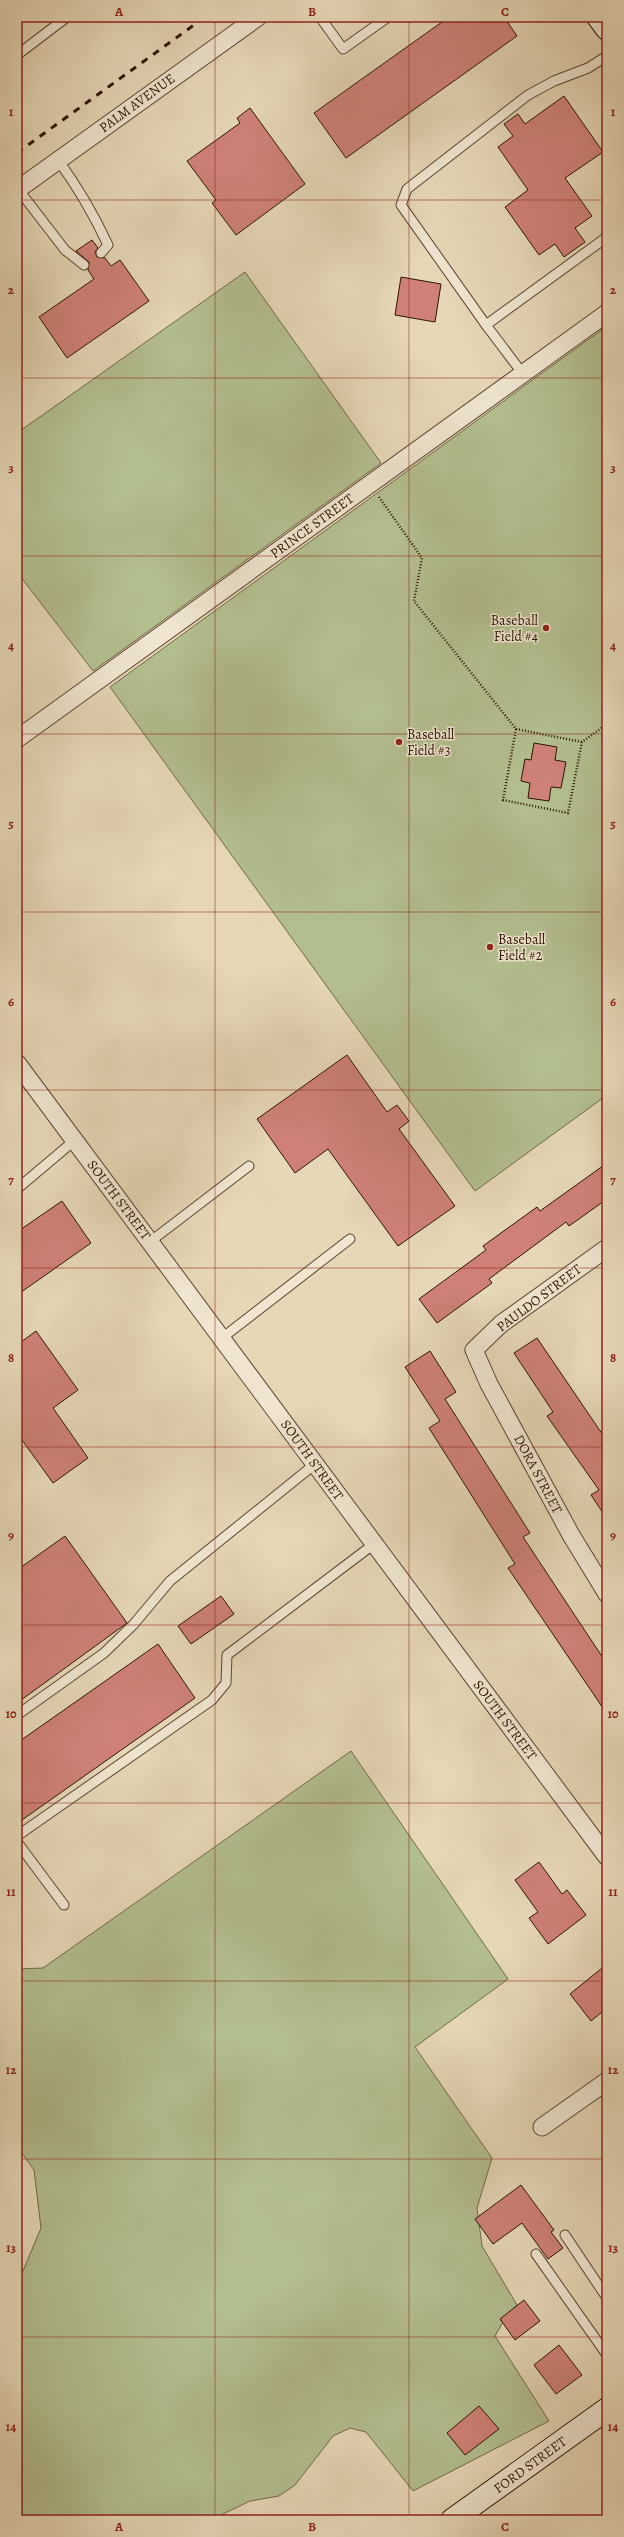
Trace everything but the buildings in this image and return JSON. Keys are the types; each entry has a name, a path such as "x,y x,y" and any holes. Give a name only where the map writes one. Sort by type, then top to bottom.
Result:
{"street":[{"name":"PALM AVENUE","path":"17,189 258,17"},
{"path":"598,17 607,29"},
{"name":"PRINCE STREET","path":"17,739 607,313"},
{"name":"SOUTH STREET","path":"17,1063 151,1241 607,1857"},
{"name":"PAULDO STREET","path":"474,1350 502,1324 607,1248"},
{"name":"DORA STREET","path":"474,1350 489,1384 564,1521 607,1594"},
{"path":"542,2128 607,2081"},
{"name":"FORD STREET","path":"458,2518 607,2409"}],"lane":[{"path":"17,55 67,17"},
{"path":"320,17 343,49 388,17"},
{"path":"523,374 486,325 401,205 407,189 528,95 554,81 588,68 607,56"},
{"path":"58,160 72,179 108,245 102,253"},
{"path":"17,189 65,250 84,265"},
{"path":"486,325 607,237"},
{"path":"17,1189 75,1140"},
{"path":"151,1241 249,1166"},
{"path":"222,1338 350,1239"},
{"path":"17,1715 104,1653 133,1625 170,1581 315,1464"},
{"path":"17,1836 212,1700 226,1683 227,1655 374,1544"},
{"path":"17,1842 64,1905"},
{"path":"565,2235 607,2298"},
{"path":"536,2254 607,2355"}],"path":[{"path":"375,492 422,558 414,601 516,729 582,742"},
{"path":"516,729 503,800 568,813 582,742 607,724"}],"green space":[{"path":"245,272 381,463 93,671 17,572 17,433"},
{"path":"607,326 607,1095 475,1191 110,687"},
{"path":"351,1751 508,1979 415,2047 492,2158 477,2208 482,2246 517,2305 503,2322 495,2336 549,2421 413,2491 366,2432 350,2428 333,2436 295,2485 279,2496 250,2501 223,2514 216,2520 17,2520 17,2279 20,2278 41,2228 34,2170 17,2146 17,1969 43,1968"}],"railway":[{"path":"17,153 205,17"}],"place":[{"name":"Baseball Field #4","path":"546,628"},
{"name":"Baseball Field #3","path":"399,742"},
{"name":"Baseball Field #2","path":"490,947"}]}
